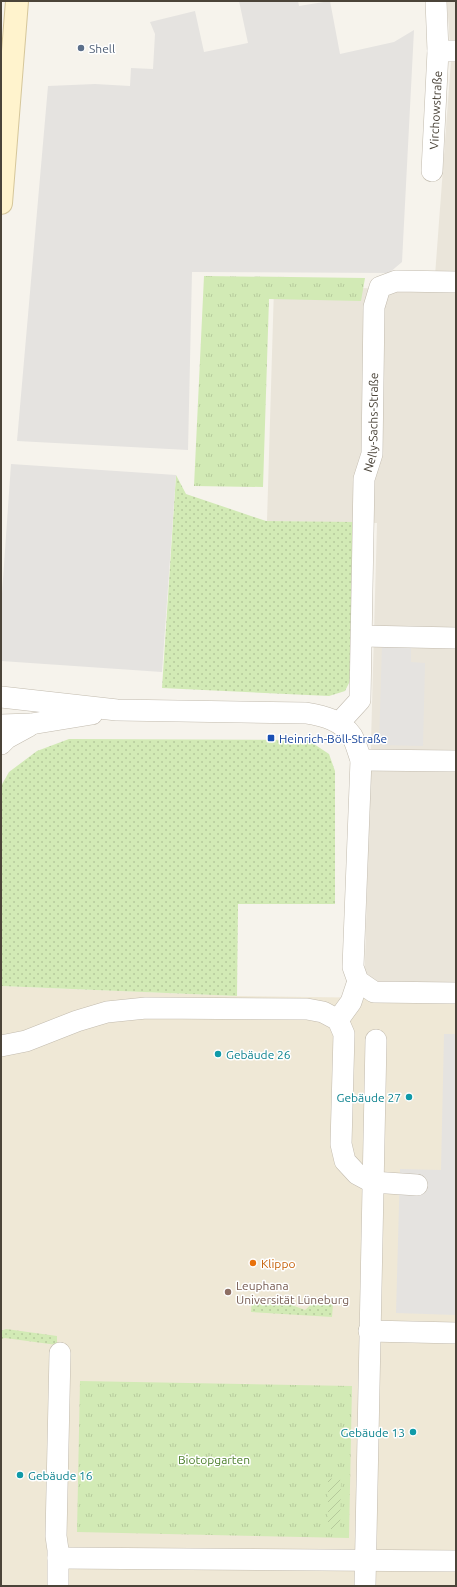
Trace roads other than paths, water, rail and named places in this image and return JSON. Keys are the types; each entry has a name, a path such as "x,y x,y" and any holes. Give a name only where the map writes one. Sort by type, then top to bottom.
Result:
{"main road":[{"path":"1,203 17,1"}],"street":[{"name":"Virchowstraße","path":"432,171 447,51 436,1"},
{"name":"Nelly-Sachs-Straße","path":"339,723 360,700 364,479 372,454 374,307 380,287 396,281 456,282"},
{"path":"362,636 456,638"},
{"path":"1,697 117,710 306,713 324,716 339,723 352,737 361,760 353,967 358,981 374,992 456,993"},
{"path":"1,725 31,724 117,710"},
{"path":"1,744 7,738 31,724"},
{"path":"361,760 456,761"},
{"path":"338,1020 351,1002 358,981"},
{"path":"1,1046 26,1041 77,1021 107,1012 146,1008 307,1009 323,1012 338,1020 344,1034 341,1144 345,1161 357,1174 372,1182 417,1185"},
{"path":"365,1586 376,1040"},
{"path":"369,1331 456,1333"},
{"path":"58,1586 56,1536 60,1353"},
{"path":"58,1558 456,1561"}],"place":[{"name":"Shell","path":"81,48"},
{"name":"Heinrich-Böll-Straße","path":"271,738"},
{"name":"Gebäude 26","path":"218,1054"},
{"name":"Gebäude 27","path":"409,1097"},
{"name":"Klippo","path":"253,1263"},
{"name":"Leuphana Universität Lüneburg","path":"228,1292"},
{"name":"Gebäude 13","path":"413,1432"},
{"name":"Gebäude 16","path":"20,1475"}],"park label":[{"name":"Biotopgarten","path":"214,1459"}]}
